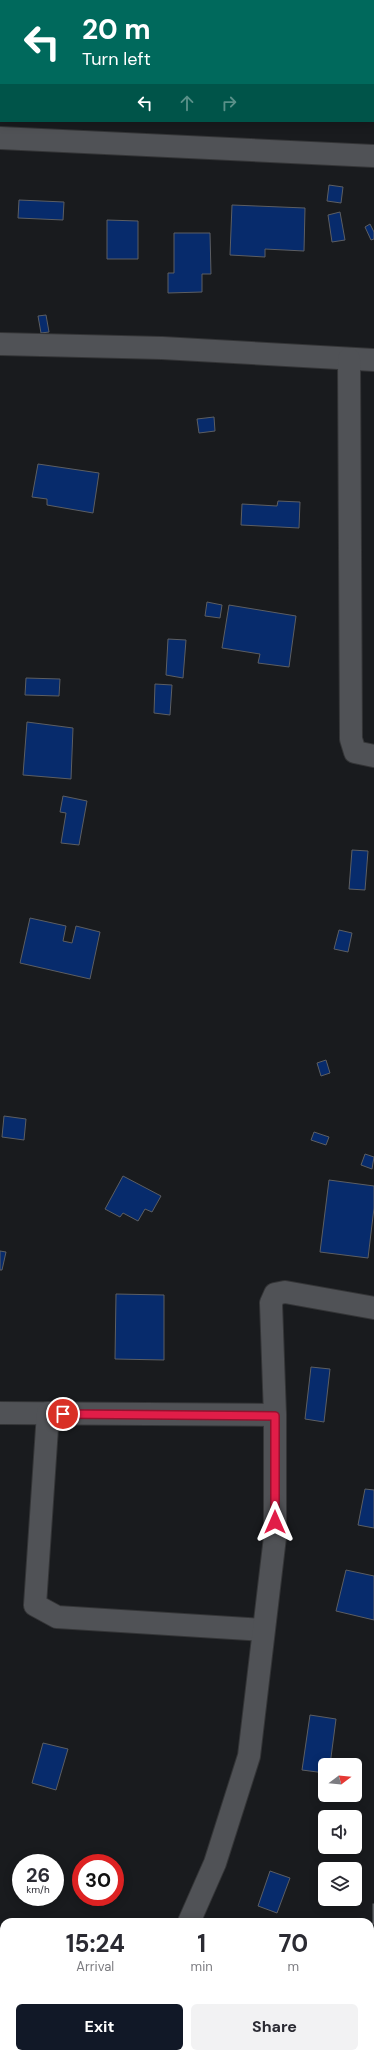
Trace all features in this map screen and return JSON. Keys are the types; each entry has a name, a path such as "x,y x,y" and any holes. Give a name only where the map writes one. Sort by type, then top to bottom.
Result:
{"street":[{"path":"0,138 374,156"},
{"path":"0,344 162,348 374,360"},
{"path":"349,359 351,739 355,752 374,756"},
{"path":"191,1918 215,1863 249,1756 275,1537 275,1416 271,1303 275,1294 285,1292 374,1308"},
{"path":"0,1413 275,1416"},
{"path":"48,1413 35,1605 57,1617 263,1630"}],"building":[{"path":"329,185 343,187 341,203 327,201"},
{"path":"19,200 64,202 63,220 18,218"},
{"path":"232,205 305,208 304,251 265,249 265,257 230,255"},
{"path":"340,212 345,240 332,242 328,215"},
{"path":"107,220 138,221 138,259 107,259"},
{"path":"370,224 374,232 374,239 371,240 365,227"},
{"path":"174,233 210,233 211,274 202,274 202,292 168,293 168,273 174,273"},
{"path":"46,315 49,332 41,333 38,316"},
{"path":"214,417 215,431 199,433 197,419"},
{"path":"38,464 99,473 93,513 47,505 47,499 32,497"},
{"path":"278,501 300,502 299,528 241,525 242,504 277,506"},
{"path":"207,602 222,605 220,618 205,616"},
{"path":"229,605 296,616 289,667 258,663 260,654 222,648"},
{"path":"168,639 186,640 183,678 166,675"},
{"path":"26,678 60,679 59,696 25,695"},
{"path":"155,684 172,685 170,715 154,713"},
{"path":"27,722 73,728 71,779 23,775"},
{"path":"63,796 87,801 79,845 61,843 66,813 60,812"},
{"path":"352,850 368,851 365,890 349,889"},
{"path":"30,918 66,926 63,941 72,943 76,926 100,932 90,979 20,963"},
{"path":"339,930 352,933 348,952 334,949"},
{"path":"326,1060 330,1073 321,1076 317,1063"},
{"path":"4,1116 26,1119 24,1140 2,1137"},
{"path":"314,1132 329,1137 326,1145 311,1140"},
{"path":"365,1154 374,1157 372,1169 361,1165"},
{"path":"123,1176 161,1196 152,1212 145,1209 138,1221 123,1213 120,1217 105,1209"},
{"path":"329,1180 374,1186 374,1208 368,1258 320,1252"},
{"path":"0,1251 6,1252 2,1270 0,1270"},
{"path":"116,1294 164,1295 164,1360 115,1359"},
{"path":"311,1367 330,1369 324,1422 305,1419"},
{"path":"365,1489 374,1490 374,1528 358,1525"},
{"path":"346,1570 374,1576 374,1620 336,1611"},
{"path":"310,1715 336,1719 331,1758 318,1758 318,1772 302,1770"},
{"path":"43,1743 68,1749 56,1790 32,1783"},
{"path":"270,1871 290,1878 277,1913 258,1906"},
{"path":"373,1904 374,1904 374,1918"}],"route":[{"path":"63,1414 275,1416 275,1522"}]}
